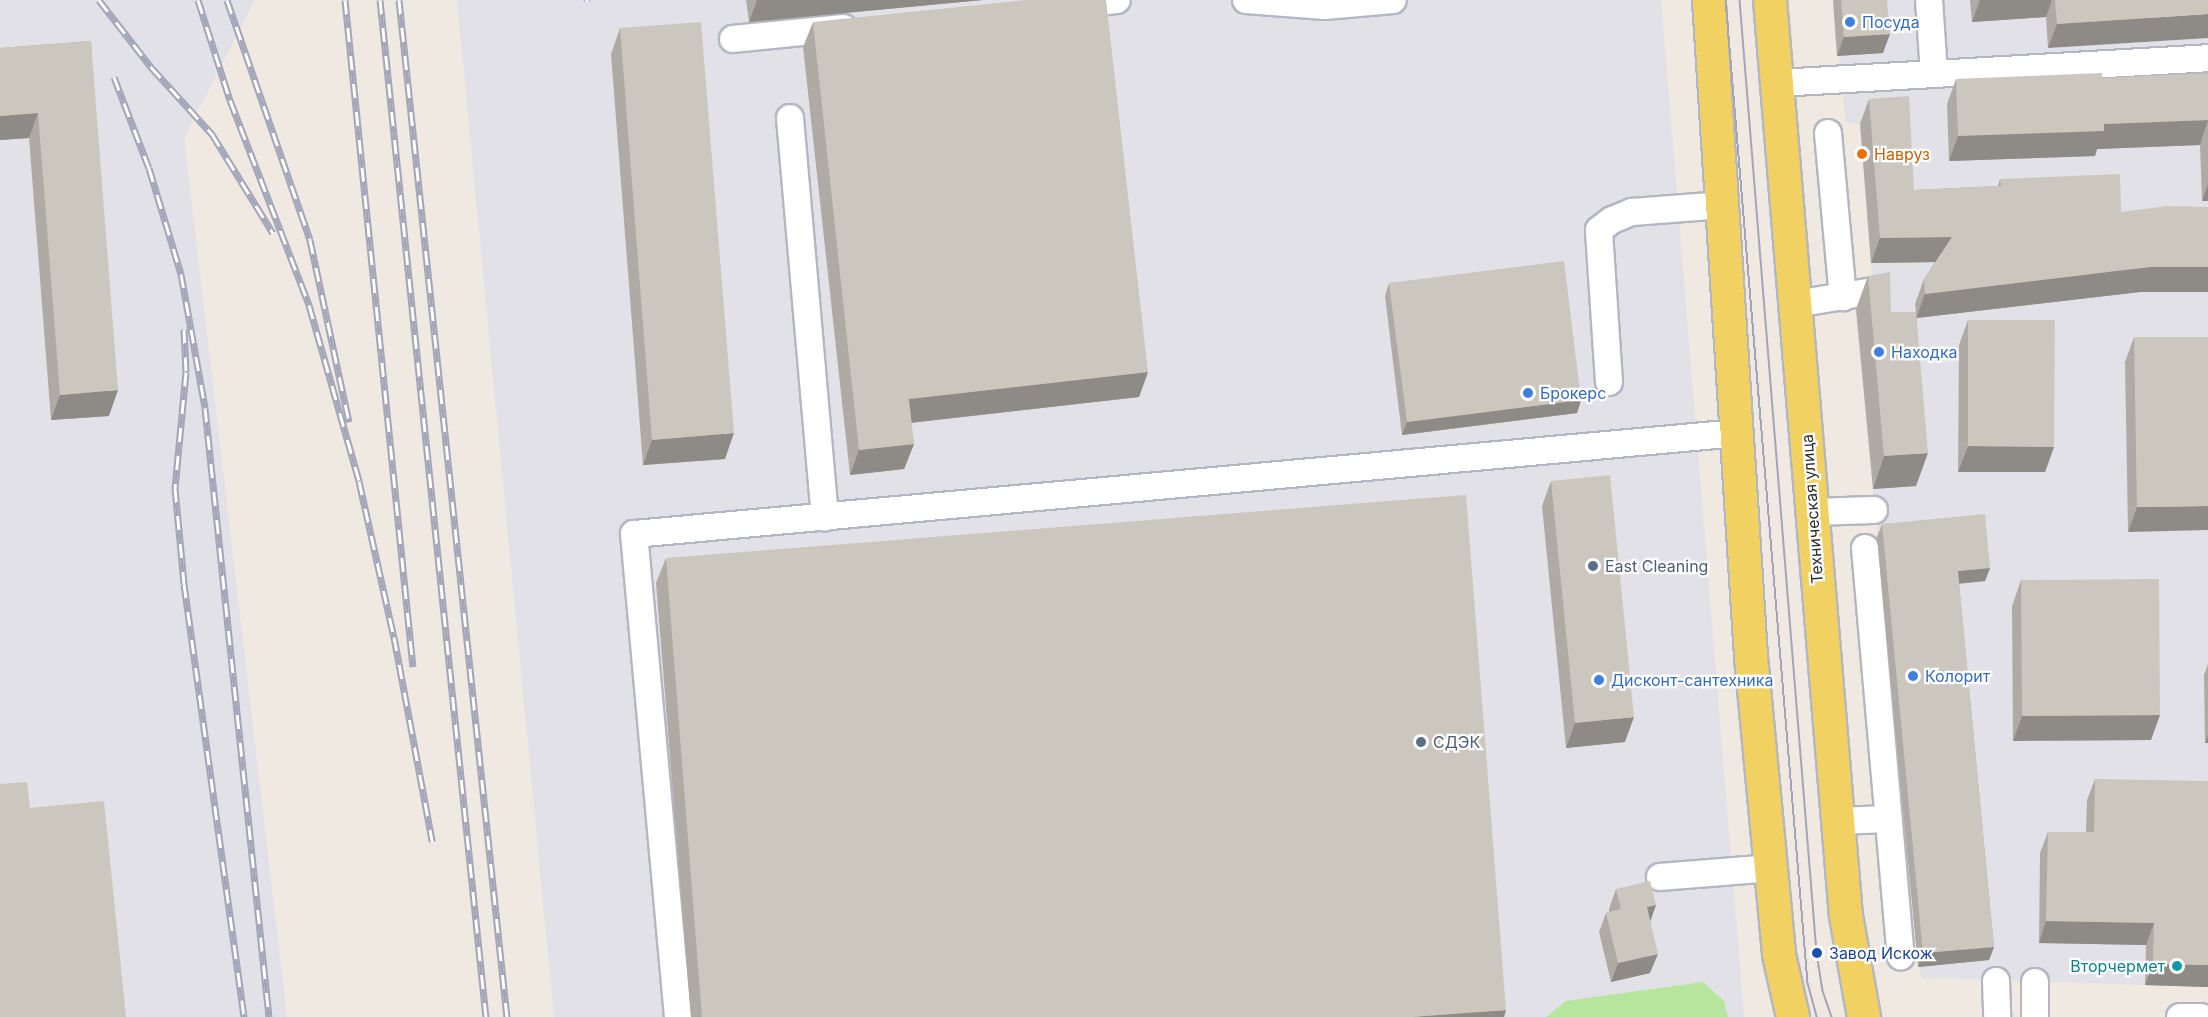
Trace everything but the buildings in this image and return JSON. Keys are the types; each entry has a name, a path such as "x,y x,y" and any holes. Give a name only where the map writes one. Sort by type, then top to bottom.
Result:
{"main road":[{"path":"1709,0 1724,205 1751,657 1779,955 1793,1017"},
{"name":"Техническая улица","path":"1770,0 1846,916 1864,1017"}],"lane":[{"path":"1048,7 1118,0"},
{"path":"1246,0 1324,3 1393,0"},
{"path":"1929,0 1934,74"},
{"path":"733,39 873,25"},
{"path":"1778,83 2208,58"},
{"path":"790,118 825,517"},
{"path":"1828,133 1843,297"},
{"path":"1609,382 1599,230 1612,220 1632,212 1724,205"},
{"path":"1796,304 1873,291"},
{"path":"678,1017 634,534 1737,432"},
{"path":"1813,512 1874,510"},
{"path":"1865,548 1901,956"},
{"path":"1838,821 1888,819"},
{"path":"1660,877 1772,868"},
{"path":"1996,981 1997,1017"},
{"path":"2035,982 2035,1017"},
{"path":"2180,1017 2201,1017"}],"shaded area":[{"path":"0,0 255,0 184,138 287,1017 0,1017"},
{"path":"457,0 1661,0 1744,1017 554,1017"},
{"path":"1833,0 2208,0 2208,987 1921,978 1855,306 1873,291 1860,124 1846,123"}],"green space":[{"path":"1703,982 1724,1001 1728,1017 1546,1017 1566,1001"}],"tram line":[{"path":"1726,0 1808,983 1817,1017"},
{"path":"1740,0 1817,953 1823,991 1832,1017"}],"railway":[{"path":"99,0 151,67 212,134 273,233"},
{"path":"198,0 230,100 309,305 359,481 394,637 432,841"},
{"path":"227,0 310,240 349,422"},
{"path":"345,0 413,667"},
{"path":"380,0 486,1017"},
{"path":"399,0 507,1017"},
{"path":"114,77 149,168 181,274 205,408 269,1017"},
{"path":"184,329 186,372 175,488 184,584 244,1017"}],"place":[{"name":"Посуда","path":"1850,22"},
{"name":"Навруз","path":"1862,154"},
{"name":"Находка","path":"1879,352"},
{"name":"Брокерс","path":"1528,393"},
{"name":"East Cleaning","path":"1593,566"},
{"name":"Колорит","path":"1913,676"},
{"name":"Дисконт-сантехника","path":"1599,680"},
{"name":"СДЭК","path":"1421,742"},
{"name":"Завод Искож","path":"1817,953"},
{"name":"Вторчермет","path":"2177,966"}]}
